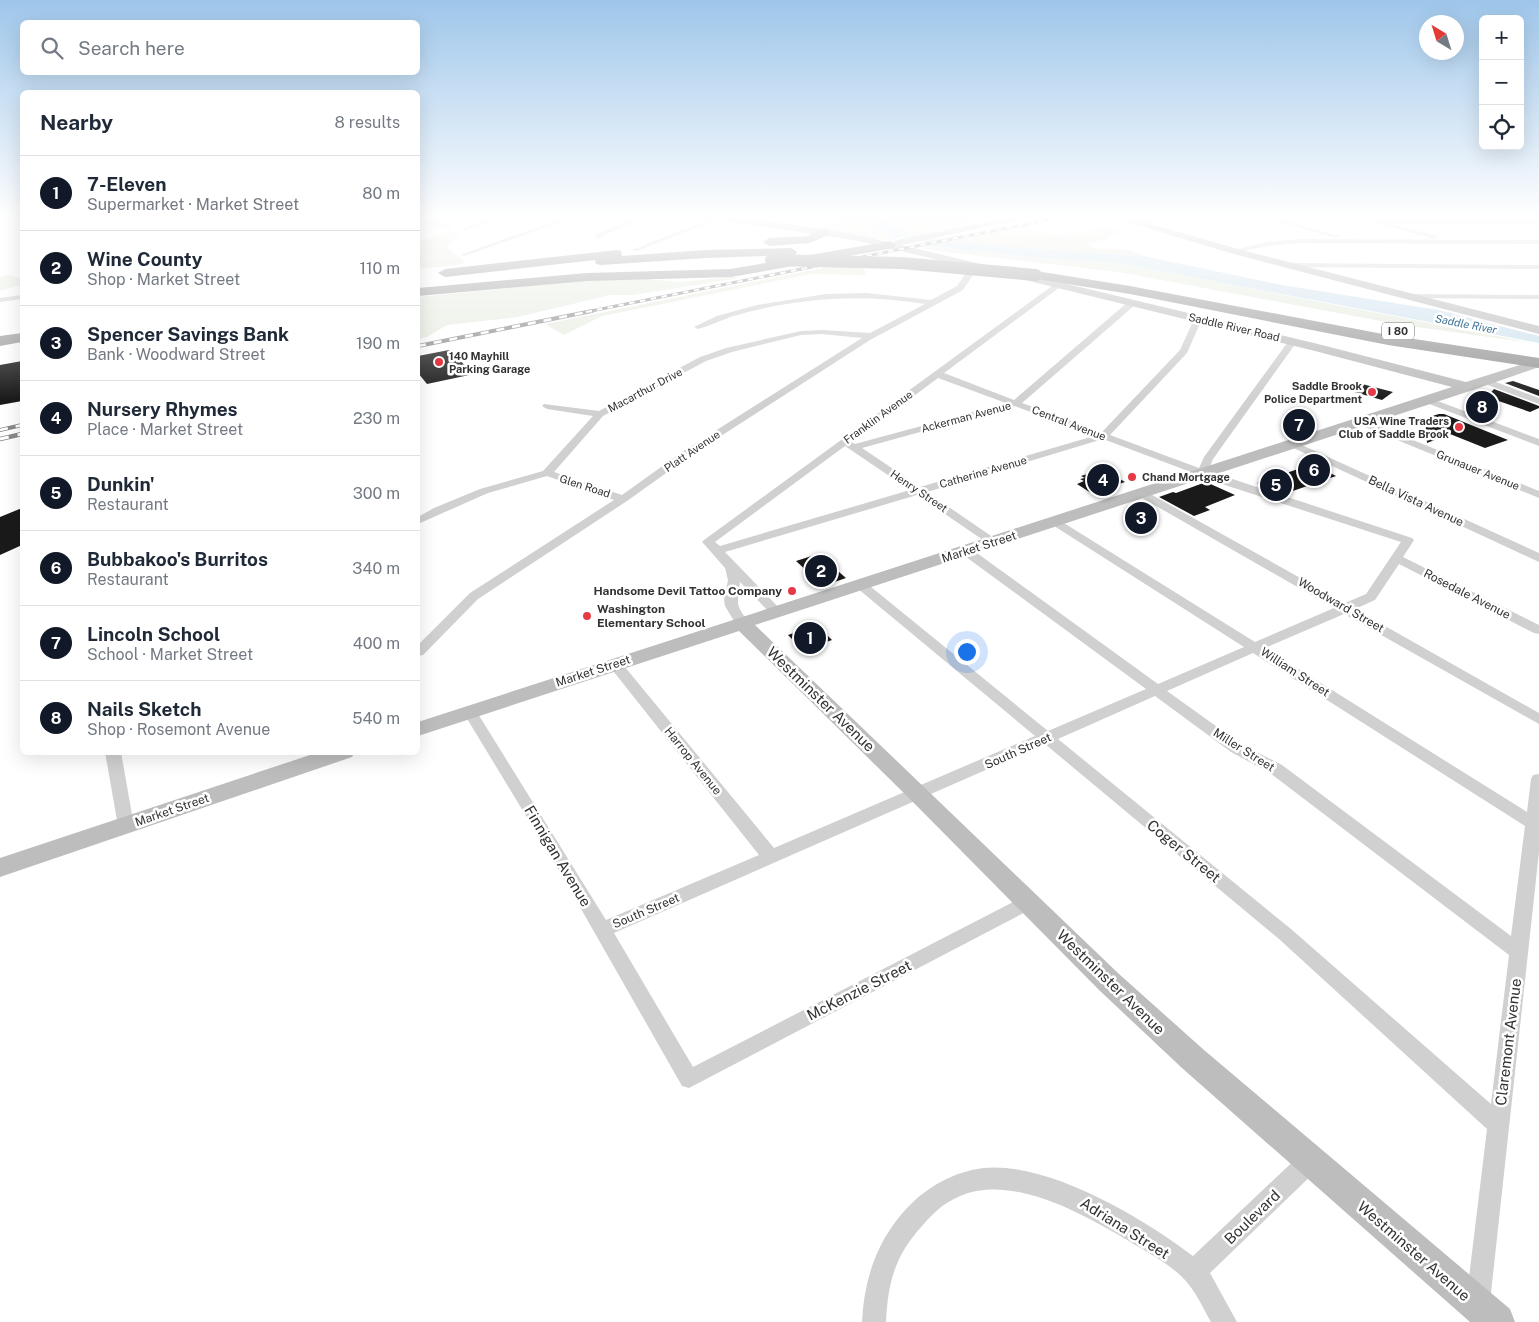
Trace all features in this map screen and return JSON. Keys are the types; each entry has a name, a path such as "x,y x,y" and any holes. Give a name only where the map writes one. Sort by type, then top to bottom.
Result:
{"highway":[{"name":"I 80","path":"423,278 441,277"},
{"name":"I 80","path":"420,289 543,277"},
{"path":"420,289 602,277"},
{"name":"I 80","path":"1074,277 1376,333 1533,359"},
{"path":"0,332 20,329"},
{"path":"0,337 20,334"},
{"path":"0,341 20,338"}],"street":[{"name":"Platt Avenue","path":"420,650 474,596 623,499 686,454 872,336 934,303 966,283 968,277"},
{"name":"Saddle River Road","path":"1022,277 1293,341 1468,387"},
{"path":"1336,277 1539,330"},
{"name":"Franklin Avenue","path":"717,551 708,542 850,444 937,374 1058,285"},
{"path":"698,327 720,317 797,299 824,295 883,295 934,303"},
{"path":"1411,296 1539,297"},
{"path":"0,300 20,297"},
{"name":"Ackerman Avenue","path":"850,444 1016,403 1132,303"},
{"path":"1104,436 1184,351 1198,319"},
{"name":"Macarthur Drive","path":"547,473 600,414 703,359 729,350 801,334 822,332 872,336"},
{"path":"1202,473 1208,459 1293,341"},
{"name":"Market Street","path":"420,728 1468,387 1533,359"},
{"name":"Central Avenue","path":"937,374 1202,473 1408,540"},
{"path":"1484,381 1539,401"},
{"path":"1426,400 1539,443"},
{"path":"547,406 600,414"},
{"name":"Grunauer Avenue","path":"1361,422 1539,495"},
{"name":"Catherine Avenue","path":"717,551 1104,436"},
{"name":"Henry Street","path":"850,444 992,542"},
{"name":"Bella Vista Avenue","path":"1292,444 1539,558"},
{"path":"420,520 438,510 484,491 547,473"},
{"name":"Glen Road","path":"547,473 623,499"},
{"name":"Woodward Street","path":"1141,494 1346,608 1539,719"},
{"name":"William Street","path":"1056,522 1534,824"},
{"name":"South Street","path":"602,930 1371,597 1408,540"},
{"path":"717,551 777,612"},
{"name":"Miller Street","path":"966,551 1236,748 1276,770 1519,952"},
{"name":"Rosedale Avenue","path":"1396,558 1539,630"},
{"path":"729,564 734,579 729,597 730,604 733,612 742,623"},
{"name":"Coger Street","path":"861,585 1285,934 1499,1125"},
{"name":"Westminster Avenue","path":"742,623 919,794 1109,982 1192,1059 1487,1314"},
{"name":"Harrop Avenue","path":"615,664 771,857"},
{"name":"Finnigan Avenue","path":"470,712 602,930 689,1079"},
{"path":"114,755 126,826"},
{"name":"Market Street","path":"0,868 332,755"},
{"name":"Claremont Avenue","path":"1487,1314 1499,1125 1539,779"},
{"name":"McKenzie Street","path":"689,1079 1029,902"},
{"name":"Boulevard","path":"1194,1272 1310,1161"},
{"name":"Adriana Street","path":"874,1322 875,1296 882,1266 894,1242 912,1217 929,1201 946,1190 969,1181 996,1178 1023,1180 1072,1196 1147,1238 1194,1272"},
{"path":"1194,1272 1225,1322"}],"shaded area":[{"path":"0,277 20,278 20,286 0,291"},
{"path":"620,277 681,282 731,277 740,278 633,295 610,295 518,317 447,325 427,337 420,339 420,297"},
{"path":"779,277 798,277 602,316 564,335 545,324"},
{"path":"1144,277 1190,277 1533,343 1402,325"}],"water":[{"name":"Saddle River","path":"1191,277 1242,277 1282,285 1438,310 1539,336 1539,343"}],"building":[{"name":"140 Mayhill Parking Garage","path":"449,350 474,374 427,384 420,375 420,356"},
{"path":"20,361 20,401 0,405 0,365"},
{"path":"1513,381 1539,390 1539,396 1505,383"},
{"name":"Saddle Brook Police Department","path":"1362,384 1393,392 1382,400 1351,391"},
{"path":"1494,389 1539,406 1539,408 1530,412 1487,397"},
{"name":"USA Wine Traders Club of Saddle Brook","path":"1444,414 1508,440 1485,448 1450,434 1427,443 1425,418"},
{"path":"1313,464 1336,476 1287,493 1257,483"},
{"path":"1103,469 1125,482 1091,493 1077,484 1084,481 1080,479 1085,478 1081,476"},
{"path":"1206,482 1235,495 1205,507 1210,510 1194,516 1159,497 1173,492 1176,493"},
{"path":"20,509 20,546 0,555 0,517"},
{"path":"818,554 846,578 823,586 796,561"},
{"path":"817,625 832,640 803,650 788,635"}],"railway":[{"path":"586,312 763,277"},
{"path":"420,346 592,311"},
{"path":"0,430 20,425"},
{"path":"0,439 20,434"}],"place":[{"name":"140 Mayhill Parking Garage","path":"439,362"},
{"name":"Saddle Brook Police Department","path":"1372,392"},
{"name":"Nails Sketch","path":"1482,407"},
{"name":"Lincoln School","path":"1299,425"},
{"name":"USA Wine Traders Club of Saddle Brook","path":"1459,427"},
{"name":"Bubbakoo's Burritos","path":"1314,470"},
{"name":"Chand Mortgage","path":"1132,477"},
{"name":"Nursery Rhymes","path":"1103,480"},
{"name":"Dunkin'","path":"1276,485"},
{"name":"Spencer Savings Bank","path":"1141,518"},
{"name":"Wine County","path":"821,571"},
{"name":"Handsome Devil Tattoo Company","path":"792,591"},
{"name":"Washington Elementary School","path":"587,616"},
{"name":"7-Eleven","path":"810,638"}]}
